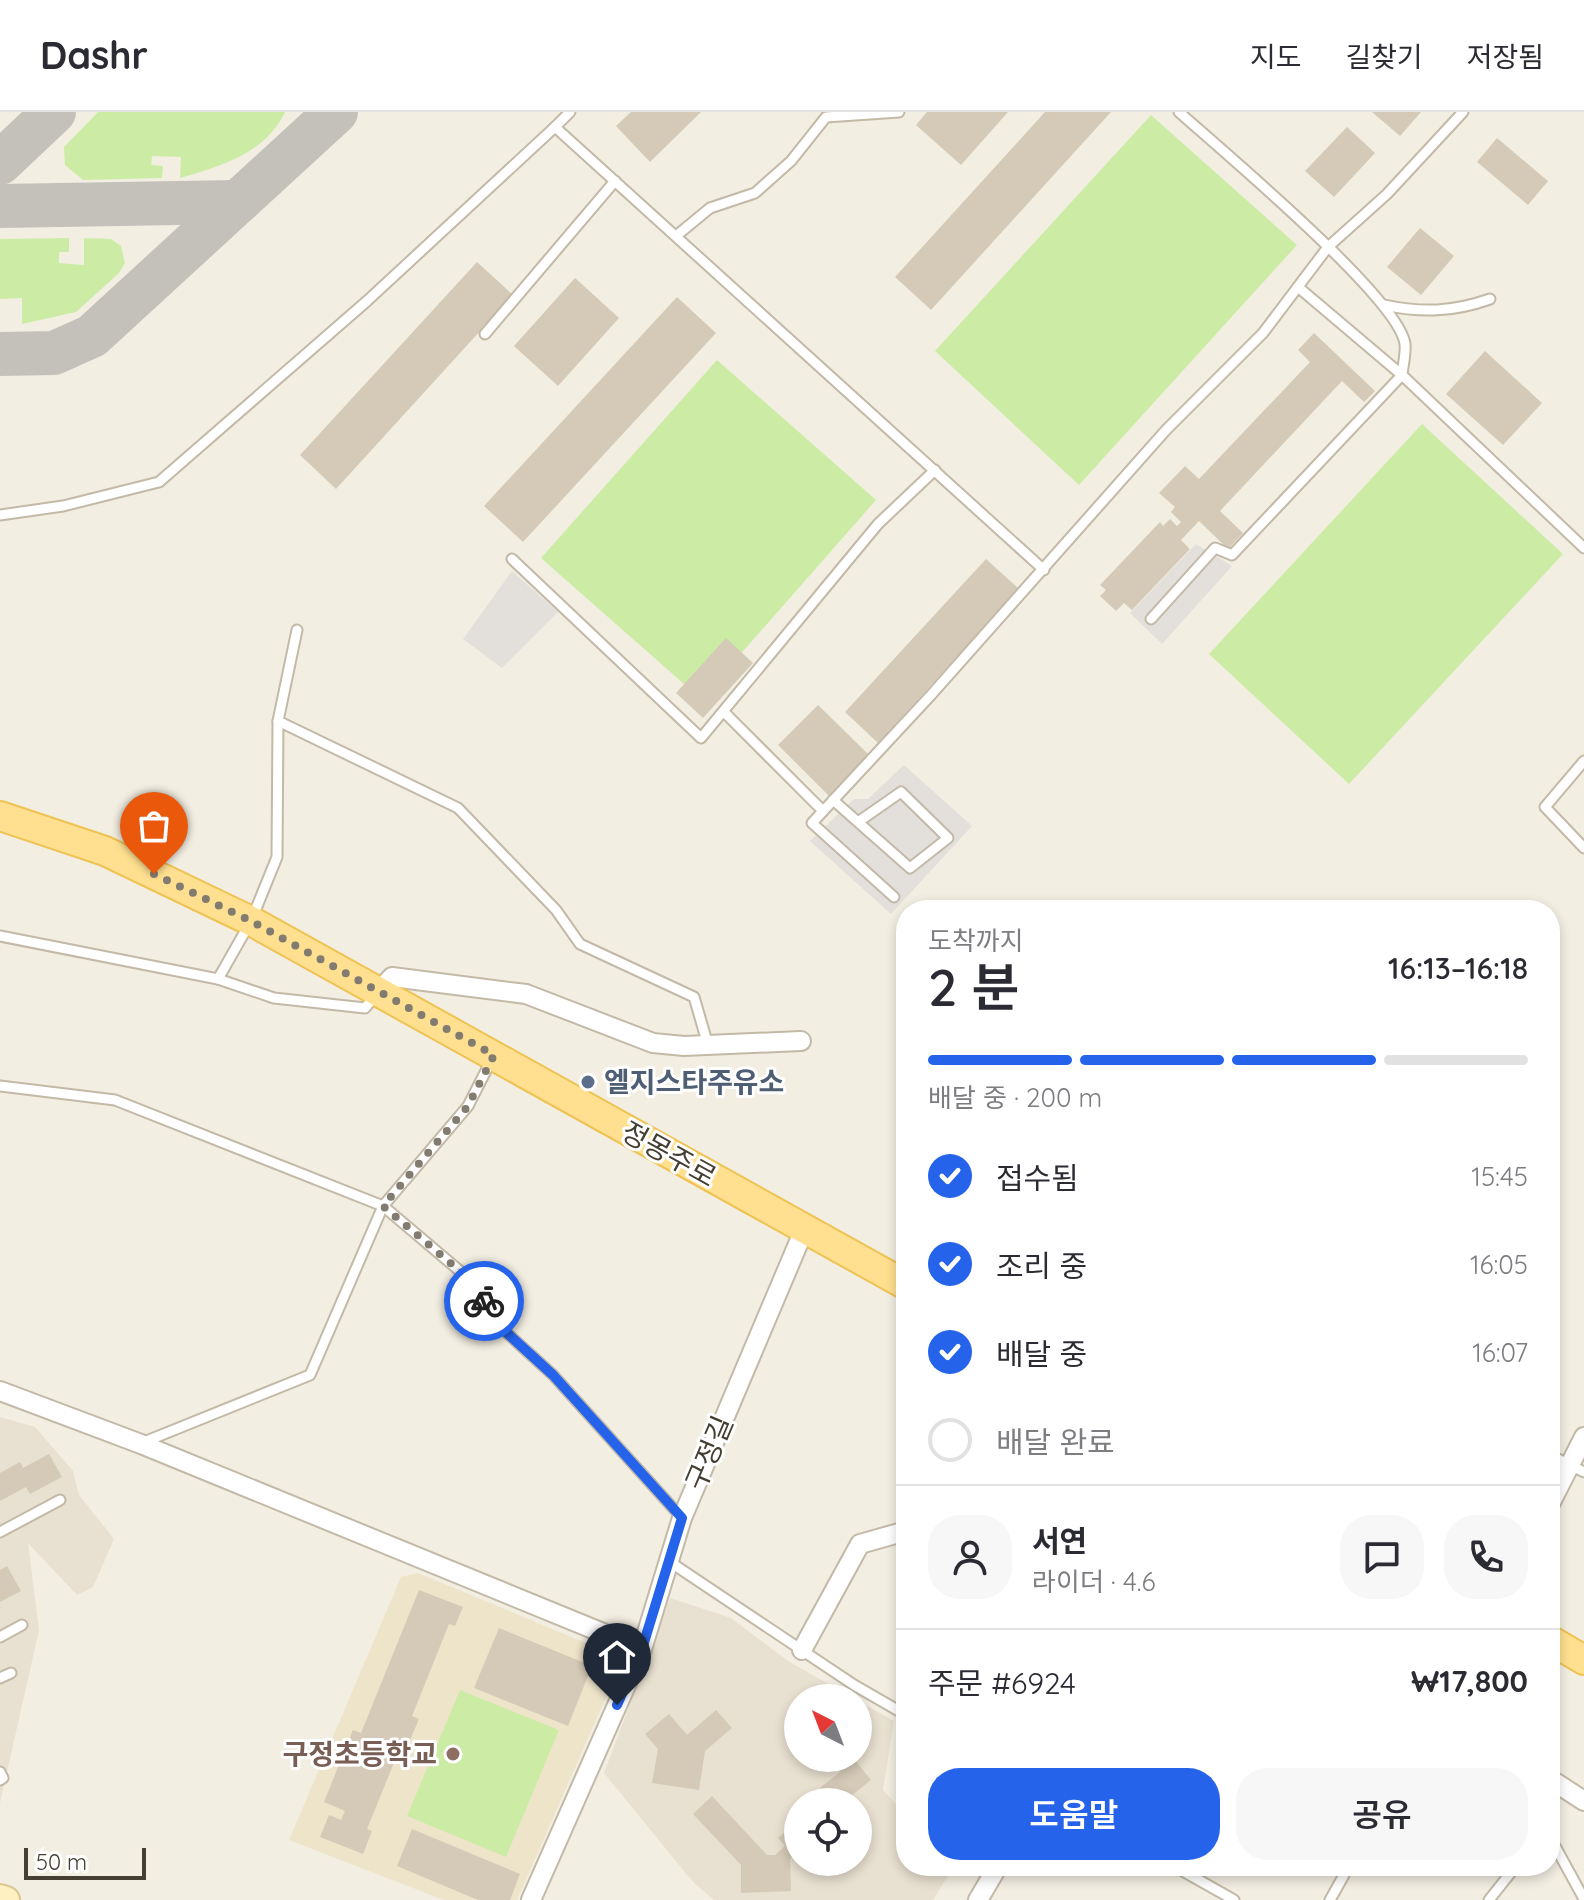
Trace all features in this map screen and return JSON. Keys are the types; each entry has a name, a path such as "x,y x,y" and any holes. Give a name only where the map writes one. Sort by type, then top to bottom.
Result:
{"main road":[{"name":"정몽주로","path":"0,816 105,851 251,921 896,1280"},
{"path":"1560,1646 1584,1660"},
{"path":"0,1898 6,1900"}],"street":[{"path":"380,990 392,977 526,994 653,1043 708,1045 801,1041"},
{"name":"구정길","path":"531,1900 642,1649 682,1518 804,1230"},
{"path":"0,1391 141,1444 642,1649"},
{"path":"1560,1491 1577,1468 1584,1437"},
{"path":"802,1650 860,1544 896,1534"},
{"path":"1560,1785 1584,1801"},
{"path":"987,1896 994,1876"}],"lane":[{"path":"0,515 63,506 159,482 367,301 570,112"},
{"path":"676,236 710,208 755,193 791,161 826,117 899,112"},
{"path":"1151,619 1215,548 1232,555 1402,375 1405,343 1384,305 1328,247 1179,112"},
{"path":"894,897 812,823 1044,570 1166,430 1263,333 1328,247 1387,194 1463,112"},
{"path":"555,127 1044,570"},
{"path":"485,334 615,181"},
{"path":"1298,287 1402,375 1584,548"},
{"path":"1384,305 1418,312 1462,309 1490,299"},
{"path":"512,559 701,738 725,713 878,524 935,470"},
{"path":"218,979 251,921 277,857 278,721 297,630"},
{"path":"725,713 823,811"},
{"path":"278,721 458,808 556,910 580,944 694,997 708,1045"},
{"path":"1584,761 1545,807 1584,848"},
{"path":"833,800 910,868 948,838 901,792 858,822"},
{"path":"0,936 218,979 274,998 365,1008 380,990"},
{"path":"141,1444 310,1375 383,1206 468,1106 494,1055"},
{"path":"0,1086 115,1100 383,1206 467,1277 507,1333 553,1375 682,1518"},
{"path":"0,1532 60,1500"},
{"path":"670,1562 896,1709"},
{"path":"0,1637 22,1625"},
{"path":"0,1678 11,1673"},
{"path":"0,1772 3,1778 0,1780"},
{"path":"1560,1855 1584,1899"},
{"path":"1192,1876 1234,1900"},
{"path":"1330,1900 1343,1876"},
{"path":"1489,1900 1508,1876"}],"shaded area":[{"path":"1196,544 1232,566 1162,644 1130,613"},
{"path":"512,571 558,612 502,668 463,639"},
{"path":"904,765 972,826 904,900 896,900 896,909 891,914 810,841 854,799 868,799"},
{"path":"0,1417 35,1427 73,1471 79,1495 114,1539 93,1587 77,1595 28,1543 39,1630 0,1803"},
{"name":"구정초등학교","path":"418,1573 617,1656 619,1668 517,1900 444,1900 289,1840 401,1577"},
{"path":"670,1598 731,1618 788,1661 828,1684 784,1684 784,1772 872,1772 872,1709 894,1721 883,1790 896,1804 896,1876 948,1876 933,1900 714,1900 693,1882 604,1773"}],"green space":[{"path":"98,112 285,112 277,126 254,148 211,169 180,178 181,157 152,156 151,165 163,166 162,178 83,180 65,165 64,147"},
{"path":"1151,115 1297,245 1079,485 935,351"},
{"path":"69,238 69,252 59,252 59,263 84,265 84,238 111,239 121,246 125,263 119,273 76,312 22,324 22,298 0,299 0,239"},
{"path":"717,360 876,500 701,699 541,558"},
{"path":"1422,424 1563,554 1349,784 1209,654"},
{"path":"460,1690 559,1730 506,1857 407,1816"}],"building":[{"path":"631,112 701,112 650,162 616,126"},
{"path":"927,112 1008,112 961,165 916,125"},
{"path":"1045,112 1111,112 931,310 895,277"},
{"path":"1372,112 1421,112 1400,136"},
{"path":"1347,127 1375,153 1334,197 1305,171"},
{"path":"1497,138 1548,181 1528,205 1477,162"},
{"path":"1420,228 1454,256 1421,295 1387,267"},
{"path":"477,262 513,295 336,489 300,455"},
{"path":"575,278 619,318 558,386 514,346"},
{"path":"677,297 716,333 523,542 484,506"},
{"path":"1314,333 1375,391 1364,402 1342,381 1220,511 1243,533 1228,549 1199,521 1181,540 1190,549 1132,610 1124,603 1116,611 1100,596 1106,590 1100,585 1160,522 1163,526 1170,519 1177,526 1181,522 1171,512 1175,507 1159,493 1185,466 1199,479 1310,362 1298,350"},
{"path":"1485,351 1542,403 1503,445 1446,394"},
{"path":"986,559 1019,589 878,743 845,712"},
{"path":"726,638 753,663 703,718 676,693"},
{"path":"818,705 869,755 829,796 778,745"},
{"path":"49,1454 62,1477 30,1494 26,1487 0,1501 0,1473 20,1462 23,1468"},
{"path":"7,1566 21,1591 0,1602 0,1570"},
{"path":"419,1590 463,1607 455,1626 449,1624 412,1716 419,1719 408,1745 402,1743 367,1829 372,1831 363,1854 320,1837 329,1815 341,1820 345,1811 324,1802 353,1730 361,1733"},
{"path":"499,1628 592,1666 568,1726 474,1688"},
{"path":"716,1710 732,1728 705,1751 699,1790 652,1783 658,1749 645,1734 669,1714 687,1735"},
{"path":"840,1772 865,1772 871,1780 861,1788 820,1788"},
{"path":"712,1796 767,1855 775,1855 784,1847 784,1876 791,1876 791,1891 741,1893 741,1865 693,1814"},
{"path":"412,1829 520,1874 510,1900 478,1900 397,1866"}],"taxiway":[{"path":"0,163 54,112"},
{"path":"0,354 54,353 92,336 336,112"},
{"path":"0,206 238,202"}],"way so far":[{"path":"154,874 251,921 494,1055 468,1106 383,1206 467,1277 484,1301"}],"place":[{"name":"엘지스타주유소","path":"588,1082"},
{"name":"구정초등학교","path":"453,1754"}],"route":[{"path":"484,1301 507,1333 553,1375 682,1518 642,1649 617,1705"}]}
